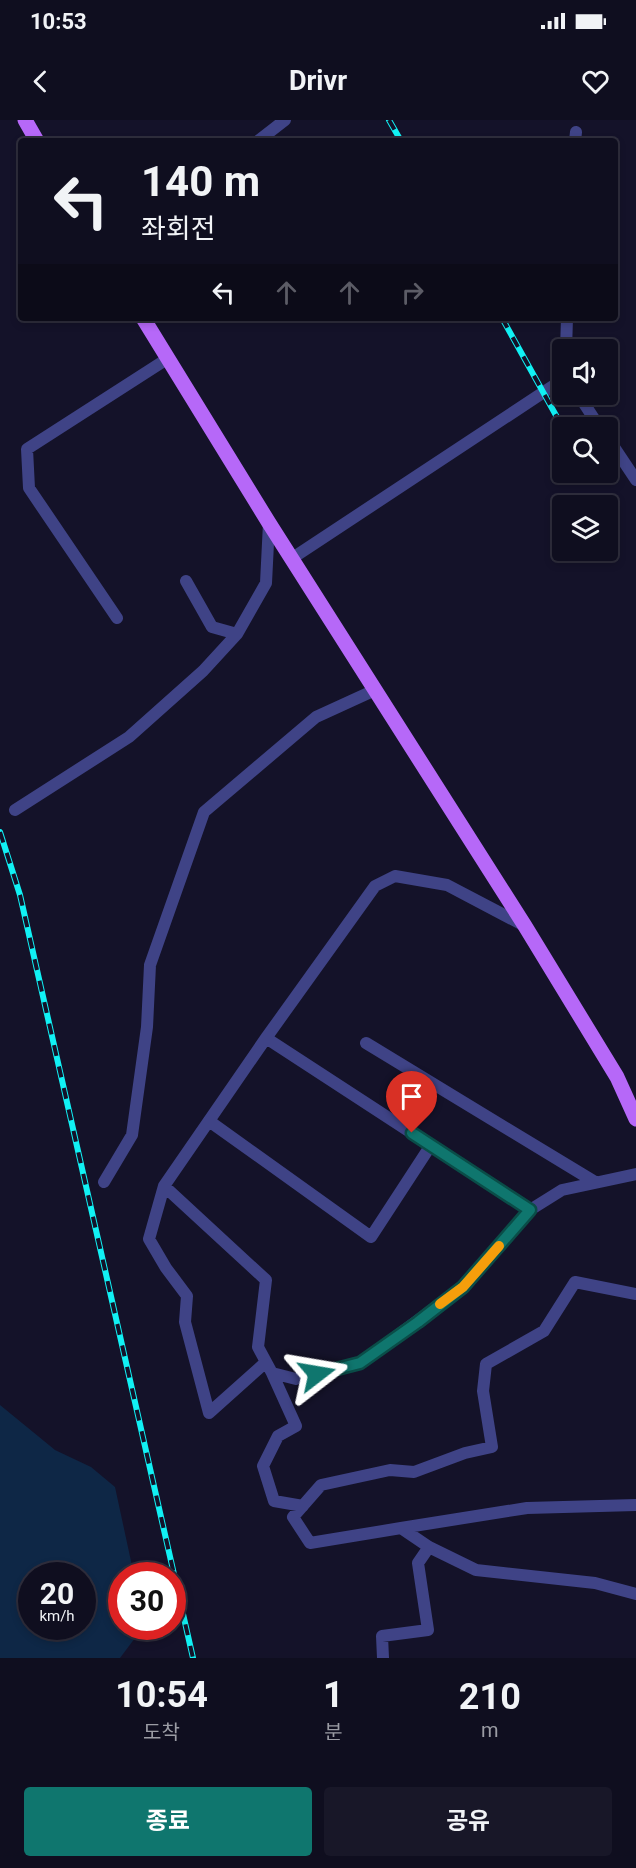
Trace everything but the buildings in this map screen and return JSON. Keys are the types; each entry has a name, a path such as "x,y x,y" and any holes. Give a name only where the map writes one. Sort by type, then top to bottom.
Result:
{"main road":[{"path":"25,120 35,138"},
{"path":"145,321 291,559 525,926 617,1077 636,1119"}],"street":[{"path":"262,138 285,120"},
{"path":"566,339 567,321"},
{"path":"117,618 29,488 27,450 168,359"},
{"path":"291,559 552,387"},
{"path":"618,453 636,480"},
{"path":"15,810 129,737 203,671 237,634 266,583 269,523"},
{"path":"186,581 212,627 237,634"},
{"path":"104,1182 132,1135 147,1027 150,965 204,812 316,717 375,690"},
{"path":"269,1368 209,1413 185,1322 187,1296 166,1268 149,1239 164,1186 375,886 395,876 447,885 525,926"},
{"path":"266,1038 530,1210"},
{"path":"366,1043 595,1182"},
{"path":"209,1121 371,1237 431,1145"},
{"path":"269,1368 296,1379 360,1363 463,1287 530,1210 562,1190 636,1174"},
{"path":"164,1186 266,1280 258,1347 296,1426 278,1436 263,1466 274,1501 303,1506"},
{"path":"636,1294 574,1282 544,1331 486,1364 483,1391 492,1448 465,1453 414,1472 390,1470 321,1485 293,1517 310,1543 527,1508 636,1505"},
{"path":"401,1528 429,1547 476,1570 595,1583 636,1594"},
{"path":"383,1658 382,1636 428,1630 418,1563 429,1547"}],"water":[{"path":"0,1405 55,1450 91,1467 115,1487 131,1562 108,1562 108,1640 134,1640 120,1658 0,1658"}],"railway":[{"path":"389,120 399,138"},
{"path":"504,321 557,417"},
{"path":"0,832 20,895 193,1658"}],"slow traffic":[{"path":"440,1304 463,1287 499,1246"}],"route":[{"path":"317,1374 360,1363 418,1322 463,1287 530,1210 412,1133"}]}
